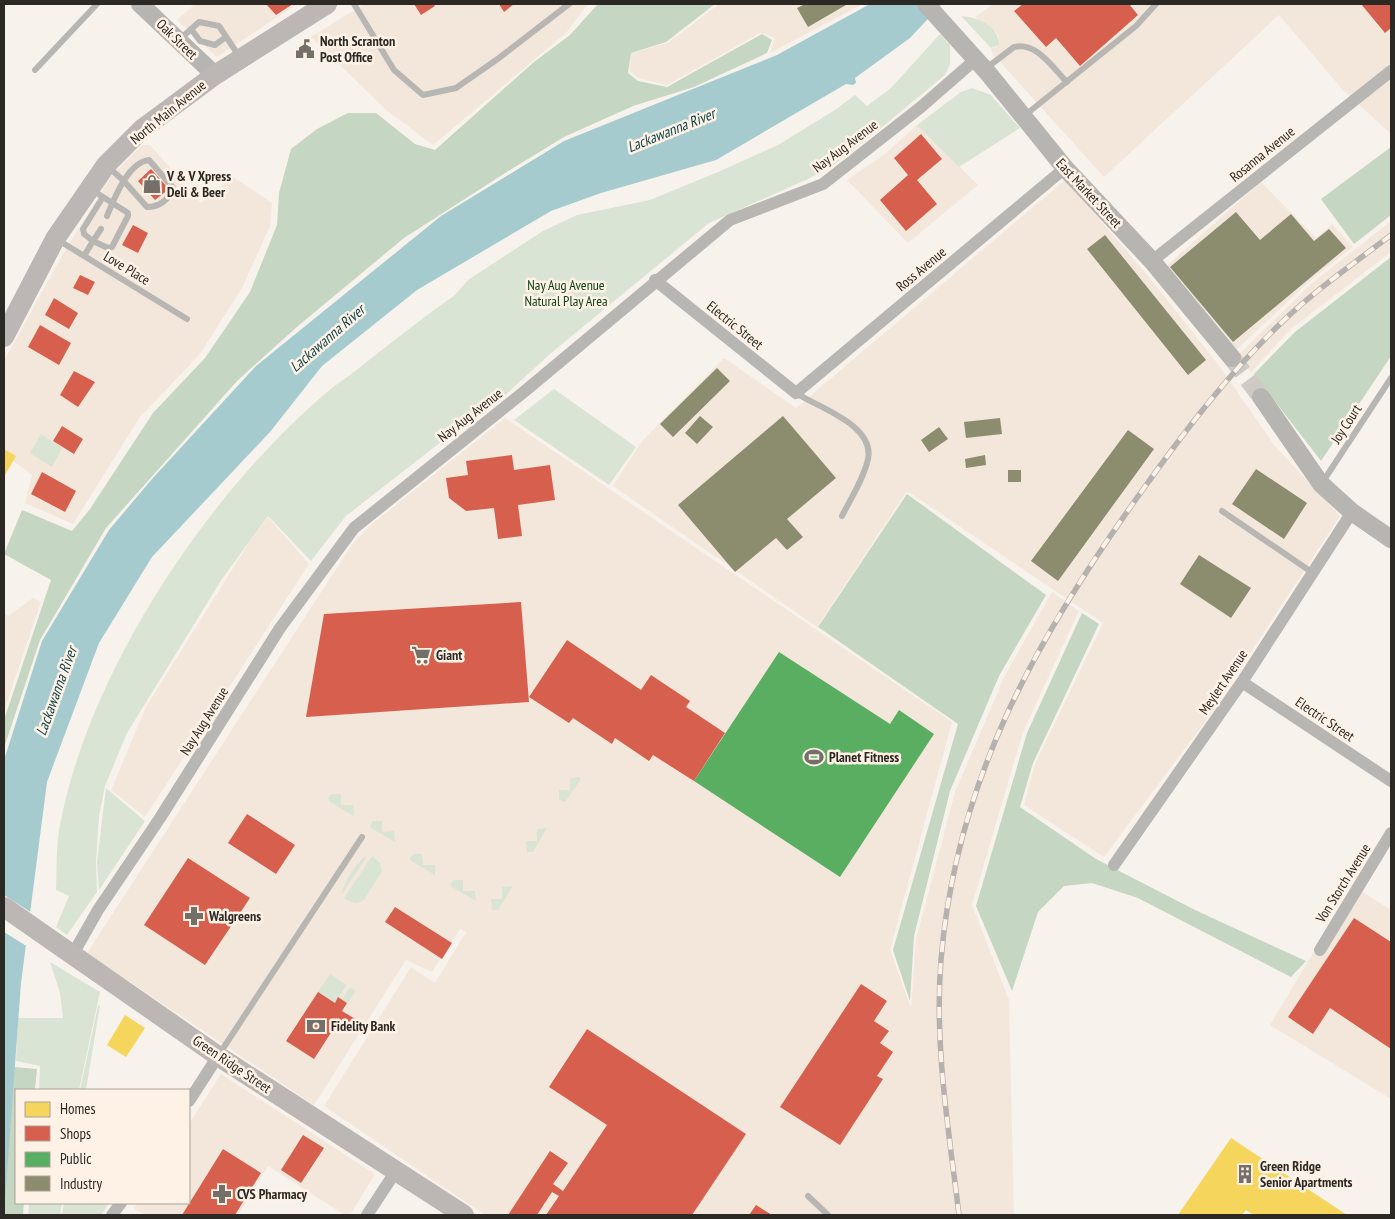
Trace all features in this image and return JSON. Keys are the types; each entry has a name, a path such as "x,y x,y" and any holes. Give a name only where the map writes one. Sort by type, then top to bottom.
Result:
{"main road":[{"name":"North Main Avenue","path":"6,328 55,239 97,193 106,165 142,129 215,75 327,4"},
{"name":"Green Ridge Street","path":"4,907 218,1056 464,1215"}],"street":[{"name":"Oak Street","path":"140,4 185,35 215,75"},
{"name":"East Market Street","path":"926,4 948,26 1065,168 1152,261 1232,358"},
{"name":"Nay Aug Avenue","path":"73,954 98,910 160,818 280,628 354,528 525,391 655,280 730,220 823,184 921,107 980,64"},
{"name":"Rosanna Avenue","path":"1152,261 1391,71"},
{"name":"Ross Avenue","path":"796,393 1065,168"},
{"name":"Electric Street","path":"655,280 796,393"},
{"path":"1261,397 1321,484 1352,512 1391,539"},
{"name":"Meylert Avenue","path":"1114,865 1242,682 1352,512"},
{"name":"Electric Street","path":"1242,682 1391,782"},
{"name":"Von Storch Avenue","path":"1320,950 1391,833"},
{"path":"190,1099 218,1056"},
{"path":"367,1215 396,1171"},
{"path":"112,1215 120,1204"}],"lane":[{"path":"35,70 97,4"},
{"path":"354,4 394,70 423,95 456,88 499,58 569,4"},
{"path":"1024,116 1136,26 1156,4"},
{"path":"226,37 215,44 185,35 199,22 219,26 240,58"},
{"path":"980,64 1014,47 1020,46 1037,50 1066,82"},
{"path":"106,165 123,180 147,208 156,207 162,203 170,196 173,188 149,160 143,161 123,180 107,216"},
{"path":"97,193 113,203 128,213 124,227 112,247 108,248 93,242 84,234 83,228 97,193"},
{"path":"84,256 101,228"},
{"name":"Love Place","path":"55,239 187,319"},
{"name":"Joy Court","path":"1321,484 1391,378"},
{"path":"796,393 856,428 869,450 868,461 842,516"},
{"path":"1222,511 1313,573"},
{"path":"218,1056 362,837"},
{"path":"808,1196 828,1215"}],"shaded area":[{"path":"195,4 297,4 217,57 177,20"},
{"path":"364,4 588,4 566,33 433,145 385,109 311,37"},
{"path":"719,4 863,4 770,53 775,38 760,33 667,85 638,78 630,71 631,53 668,43"},
{"path":"993,4 1391,4 1391,134 1343,90 1279,15 1104,177 992,53 991,48 997,47 999,38 997,33 975,17"},
{"path":"917,125 978,185 908,243 847,180 885,154"},
{"path":"142,145 150,145 201,203 233,177 272,203 270,226 242,288 200,354 140,417 73,524 25,503 32,475 4,454 4,361 64,252 112,175"},
{"path":"1065,180 1149,277 1221,368 1274,445 1340,516 1205,722 1104,857 1024,805 1034,766 1103,623 907,491 817,627 613,486 642,441 724,358 796,408"},
{"path":"1261,182 1316,238 1332,224 1353,247 1310,281 1235,351 1165,267"},
{"path":"1391,221 1391,252 1291,329 1251,372 1236,357 1312,283"},
{"path":"505,418 952,722 890,950 911,1008 916,939 955,792 1005,675 1052,592 1079,611 1023,732 972,905 1009,1000 1014,1215 485,1215 324,1106 411,967 435,983 466,932 460,929 432,972 406,960 314,1105 87,953 353,543 373,523"},
{"path":"268,517 309,564 145,817 111,790 146,707 250,541"},
{"path":"33,598 41,602 4,711 4,613 8,616"},
{"path":"1353,886 1391,910 1391,1099 1270,1025"},
{"path":"221,1074 375,1174 350,1215 345,1215 268,1166 238,1215 145,1215 134,1209 137,1204 190,1204 190,1122"}],"green space":[{"path":"598,4 715,4 666,42 631,53 628,73 638,81 667,87 762,34 772,40 767,53 694,87 633,106 564,137 502,175 404,238 298,326 238,380 106,528 40,640 4,748 4,720 51,580 4,554 22,510 72,531 90,509 153,413 205,358 250,292 277,225 279,193 291,149 317,129 348,113 376,113 415,144 435,150 534,62 570,35"},
{"path":"961,16 974,18 986,23 995,32 999,45 991,48"},
{"name":"Nay Aug Avenue Natural Play Area","path":"940,34 950,45 950,64 945,75 835,164 808,179 709,223 550,354 490,409 446,438 346,516 311,561 268,516 222,579 127,733 105,786 99,816 96,861 97,892 67,935 56,927 69,896 56,890 59,830 74,771 96,710 124,650 158,591 196,535 238,482 281,435 330,390 455,295 468,280 543,231 577,215 650,200 718,172 778,145 835,110 855,95 867,106 891,88"},
{"path":"972,88 991,95 1020,128 959,167 917,125 961,92"},
{"path":"1391,147 1391,215 1354,244 1321,199"},
{"path":"1391,257 1391,356 1321,461 1254,374 1295,332"},
{"path":"554,389 636,447 609,485 514,420"},
{"path":"41,434 62,448 52,467 30,453"},
{"path":"907,494 1046,595 999,676 950,791 914,936 910,1001 893,950 958,724 818,627"},
{"path":"1082,613 1099,624 1033,763 1020,807 1096,859 1195,910 1306,961 1291,977 1138,898 1092,883 1064,886 1038,912 1012,991 976,906 1027,733"},
{"path":"579,777 581,779 566,801 563,802 559,799 559,790 570,790 570,778"},
{"path":"106,788 145,821 99,890 97,862"},
{"path":"332,794 341,794 341,805 353,805 354,816 330,802 328,798"},
{"path":"373,821 382,821 382,832 394,831 395,842 371,828 370,825"},
{"path":"547,828 533,852 527,852 526,841 537,841 537,829"},
{"path":"414,854 422,854 423,865 435,865 435,875 411,861 410,858"},
{"path":"367,856 342,894 351,873 359,862"},
{"path":"372,856 380,863 382,871 364,900 356,903 349,901 344,898"},
{"path":"454,880 463,880 463,891 475,891 476,901 452,887 450,884"},
{"path":"513,886 498,910 492,910 491,899 502,899 502,887"},
{"path":"50,962 100,992 79,1089 39,1089 40,1066 16,1061 18,1018 63,1018 60,993"},
{"path":"330,974 347,985 335,1003 318,992"},
{"path":"350,987 356,991 347,1003 342,1000"},
{"path":"100,1005 86,1089 80,1089 98,1006"},
{"path":"4,1066 37,1069 35,1089 15,1089 15,1204 24,1204 23,1215 4,1215"},
{"path":"29,1204 62,1204 60,1215 28,1215"},
{"path":"64,1204 108,1204 101,1215 62,1215"}],"water":[{"name":"Lackawanna River","path":"870,4 942,4 910,38 855,78 856,83 853,85 846,84 716,160 601,193 551,211 417,290 322,366 270,432 152,557 99,643 47,782 21,983 4,1215 4,760 42,641 109,530 152,479 256,366 441,216 564,141 777,55"}],"pier":[{"path":"4,895 32,913 28,947 4,932"}],"building: Homes":[{"path":"4,449 16,456 4,477"},
{"path":"125,1015 145,1028 126,1057 107,1045"},
{"name":"Green Ridge Senior Apartments","path":"1231,1138 1347,1215 1254,1215 1246,1210 1242,1215 1178,1215"}],"building: Shops":[{"path":"266,4 293,4 276,15"},
{"path":"414,4 433,4 435,6 421,15"},
{"path":"499,4 514,4 504,12"},
{"path":"1023,4 1129,4 1138,15 1080,66 1056,38 1046,47 1014,11"},
{"path":"1361,4 1391,4 1391,28 1385,33"},
{"path":"921,134 942,159 917,180 937,204 906,231 880,200 908,175 894,158"},
{"path":"151,169 169,189 155,200 138,181"},
{"path":"133,225 148,233 138,253 122,245"},
{"path":"80,275 95,282 88,295 73,288"},
{"path":"54,298 78,313 69,329 45,315"},
{"path":"40,325 71,343 59,365 28,347"},
{"path":"74,371 95,382 78,407 60,395"},
{"path":"62,426 83,439 74,454 53,441"},
{"path":"512,455 514,470 550,465 555,500 518,505 522,536 498,539 494,508 466,511 449,498 446,478 468,475 466,461"},
{"path":"42,472 76,491 65,512 31,494"},
{"name":"Giant","path":"521,602 529,702 306,717 324,614"},
{"path":"567,640 641,690 651,675 690,701 686,707 725,733 694,781 653,755 649,761 615,738 612,744 573,718 569,723 529,697"},
{"path":"247,814 295,845 276,874 228,843"},
{"name":"Walgreens","path":"188,858 250,898 205,965 144,925"},
{"path":"395,907 452,943 442,959 385,922"},
{"path":"1354,918 1391,942 1391,1049 1330,1008 1313,1034 1288,1017"},
{"path":"861,984 887,1001 874,1021 889,1031 880,1043 893,1052 877,1076 883,1079 840,1145 780,1107"},
{"name":"Fidelity Bank","path":"318,992 335,1003 338,997 347,1003 342,1011 357,1020 349,1033 336,1025 314,1059 286,1041"},
{"path":"587,1029 746,1134 692,1215 546,1215 559,1196 552,1192 537,1215 508,1215 550,1151 568,1163 553,1184 563,1191 607,1125 549,1087"},
{"path":"303,1135 324,1148 301,1183 281,1170"},
{"name":"CVS Pharmacy","path":"223,1149 261,1173 235,1215 182,1215"},
{"path":"756,1205 772,1215 749,1215"}],"building: Public":[{"name":"Planet Fitness","path":"779,652 890,724 899,710 934,734 840,877 694,781"}],"building: Industry":[{"path":"805,4 846,5 808,27 797,8"},
{"path":"1236,212 1260,240 1291,214 1314,241 1329,229 1346,248 1233,342 1170,267"},
{"path":"1105,235 1206,360 1188,375 1087,249"},
{"path":"717,368 730,381 673,437 660,424"},
{"path":"700,416 713,427 697,444 685,433"},
{"path":"783,416 836,478 787,519 803,537 787,550 776,538 735,572 678,505"},
{"path":"1000,418 1002,434 966,438 964,422"},
{"path":"939,427 948,439 929,452 921,440"},
{"path":"1128,430 1154,449 1058,581 1031,561"},
{"path":"985,455 986,465 966,468 965,459"},
{"path":"1256,469 1307,503 1284,539 1232,504"},
{"path":"1008,470 1021,470 1021,482 1008,482"},
{"path":"1199,555 1251,588 1231,618 1180,584"}],"tunnel":[{"path":"1232,358 1261,397"}],"railway":[{"path":"959,1215 941,1056 939,1024 941,960 950,894 964,832 983,772 1007,714 1035,658 1067,603 1155,473 1205,406 1260,344 1306,300 1391,235"}],"place":[{"name":"North Scranton Post Office","path":"305,49"},
{"name":"V & V Xpress Deli & Beer","path":"152,184"},
{"name":"Giant","path":"421,655"},
{"name":"Planet Fitness","path":"814,757"},
{"name":"Walgreens","path":"194,916"},
{"name":"Fidelity Bank","path":"316,1026"},
{"name":"Green Ridge Senior Apartments","path":"1245,1174"},
{"name":"CVS Pharmacy","path":"222,1194"}]}
